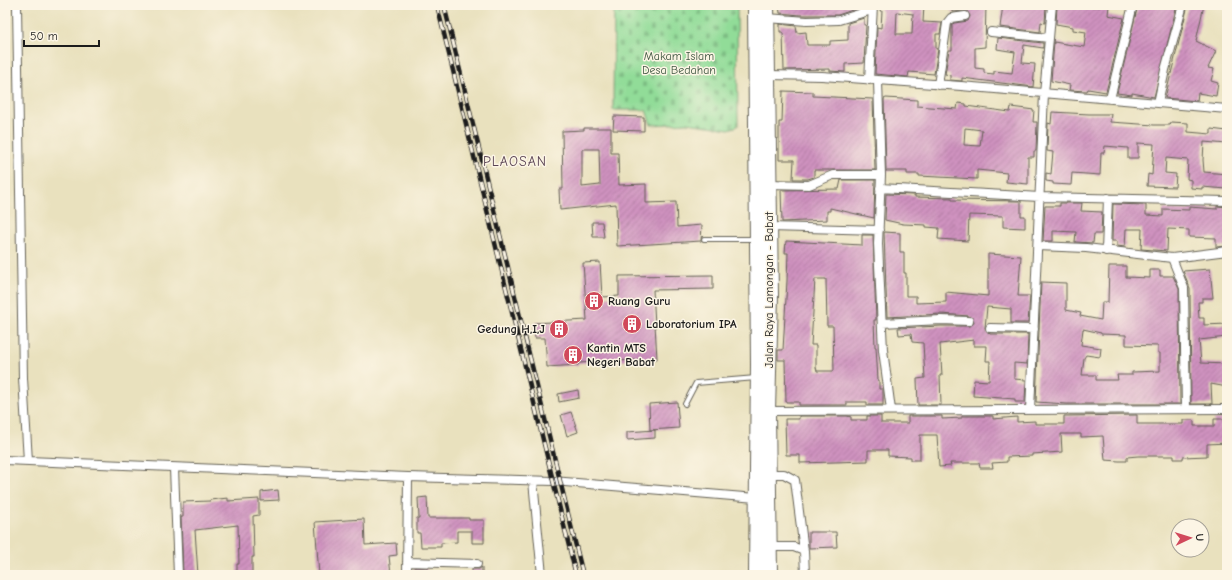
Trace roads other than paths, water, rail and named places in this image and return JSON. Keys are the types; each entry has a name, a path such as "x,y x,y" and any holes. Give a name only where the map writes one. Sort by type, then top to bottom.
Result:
{"highway":[{"name":"Jalan Raya Lamongan - Babat","path":"755,5 758,238 756,575"},
{"name":"Jalan Raya Lamongan - Babat","path":"767,11 771,294 768,411 770,575"}],"street":[{"path":"16,5 23,378 28,461"},
{"path":"1030,410 1044,94 1052,5"},
{"path":"1110,99 1127,36 1133,5"},
{"path":"1158,103 1165,70 1183,5"},
{"path":"767,11 806,21 839,20 873,8 869,80"},
{"path":"938,85 947,23 952,18 964,16"},
{"path":"991,32 1049,38"},
{"path":"768,75 822,76 1227,109"},
{"path":"878,81 881,175 879,230 882,323 891,410"},
{"path":"769,184 809,185 833,175 881,175"},
{"path":"880,188 1040,197 1227,201"},
{"path":"1106,251 1108,198"},
{"path":"770,227 879,230"},
{"path":"1038,246 1172,258 1227,251"},
{"path":"1172,258 1184,288 1186,409"},
{"path":"882,323 941,320 970,321"},
{"path":"990,328 1034,329"},
{"path":"768,411 1227,409"},
{"path":"5,460 174,468 533,481 756,498"},
{"path":"174,468 178,575"},
{"path":"769,474 784,474 795,480 804,552 805,575"},
{"path":"407,575 408,477"},
{"path":"533,481 542,575"},
{"path":"770,547 794,547 804,552"},
{"path":"407,562 477,564"}],"lane":[{"path":"704,239 758,238"},
{"path":"686,404 696,383 758,378"}],"railway":[{"path":"437,5 576,575"},
{"path":"444,5 583,575"}],"place":[{"name":"Ruang Guru","path":"594,301"},
{"name":"Laboratorium IPA","path":"632,324"},
{"name":"Gedung H,I,J","path":"559,329"},
{"name":"Kantin MTS Negeri Babat","path":"573,355"}],"district":[{"name":"PLAOSAN","path":"515,161"}],"park label":[{"name":"Makam Islam Desa Bedahan","path":"679,63"}]}
